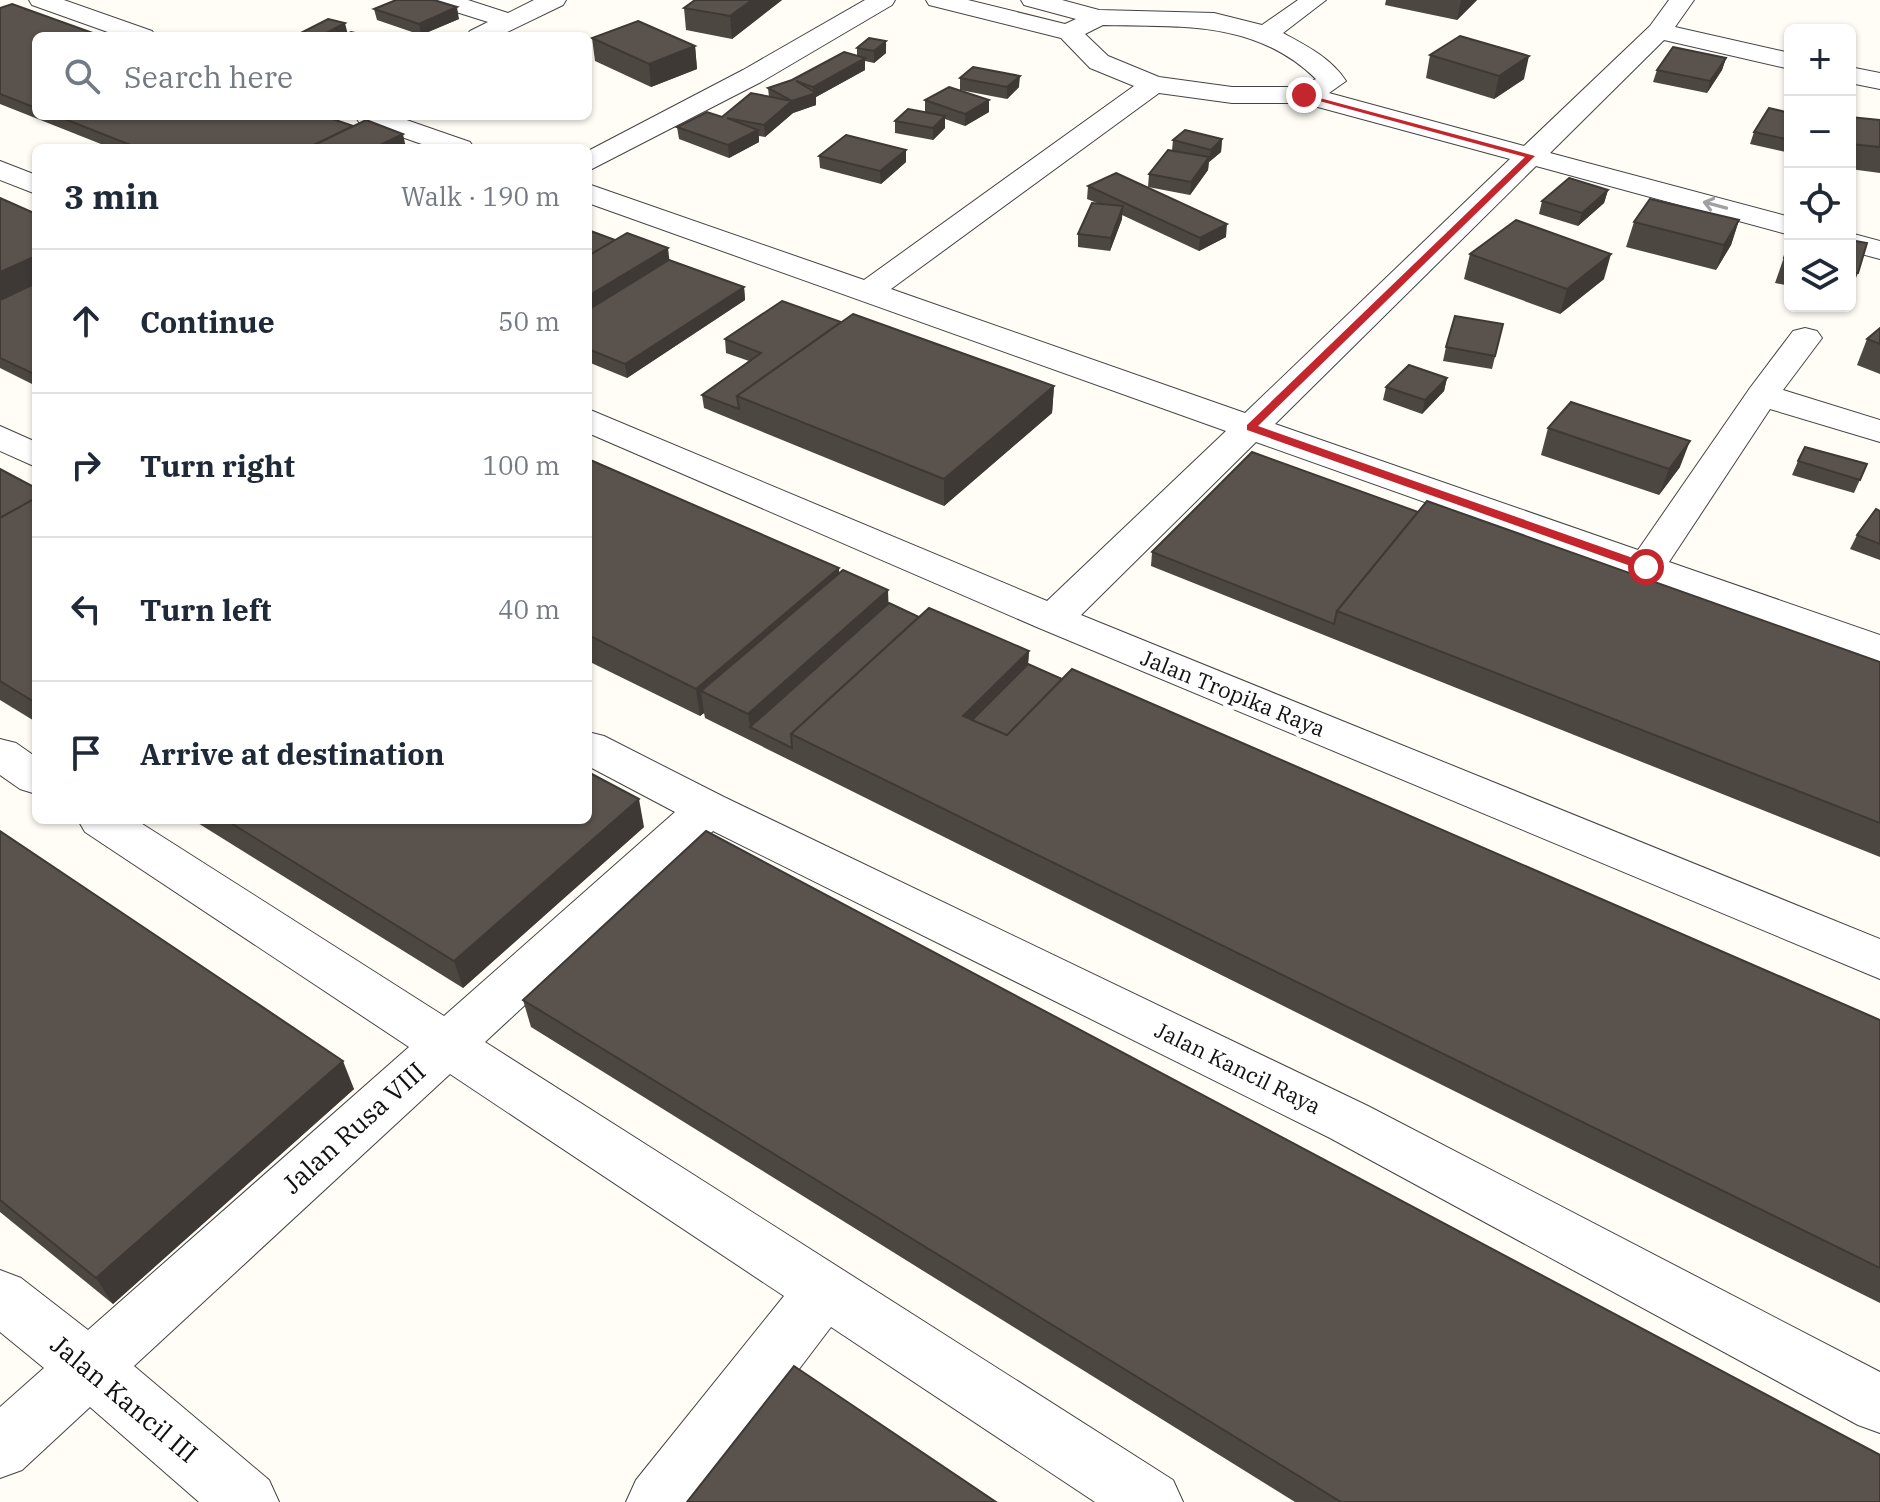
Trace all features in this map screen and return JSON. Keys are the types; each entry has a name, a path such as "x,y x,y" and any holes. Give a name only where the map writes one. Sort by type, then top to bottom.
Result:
{"street":[{"path":"12,9 39,0 131,32"},
{"path":"443,0 509,21"},
{"path":"487,32 554,0"},
{"path":"592,160 752,76 883,0"},
{"path":"938,0 1069,32 1099,62 1154,84 1232,95 1304,95 1784,199"},
{"path":"1033,0 1099,17 1214,20 1266,34 1309,58 1333,81 1784,224"},
{"path":"1214,20 1244,0"},
{"path":"1266,34 1314,0"},
{"path":"1053,619 1659,31 1682,0"},
{"path":"1069,32 1099,17"},
{"path":"1659,31 1784,60"},
{"path":"1856,76 1880,81"},
{"path":"1304,95 1333,81"},
{"path":"867,292 1154,84"},
{"path":"380,120 449,144"},
{"path":"0,170 32,183"},
{"path":"592,194 1880,650"},
{"path":"1856,217 1880,223"},
{"path":"1856,244 1880,250"},
{"path":"1646,567 1762,395 1805,338"},
{"path":"1762,395 1880,431"},
{"name":"Jalan Tropika Raya","path":"592,422 1053,619 1880,960"},
{"path":"0,437 32,454"},
{"name":"Jalan Kancil Raya","path":"592,749 708,809 1349,1122 1880,1404"},
{"path":"0,754 32,775"},
{"name":"Jalan Rusa VIII","path":"0,1448 708,809"},
{"path":"107,824 1151,1502"},
{"path":"658,1502 825,1290"},
{"name":"Jalan Kancil III","path":"0,1297 89,1367 247,1502"}],"building":[{"path":"396,0 434,0 457,7 419,24 374,9"},
{"path":"695,0 752,0 730,16 684,8"},
{"path":"12,4 90,32 32,32 32,106 0,94 0,8"},
{"path":"328,19 345,23 328,32 303,32"},
{"path":"638,21 695,46 649,64 592,38"},
{"path":"1460,36 1529,56 1499,76 1430,55"},
{"path":"869,38 886,41 874,51 857,48"},
{"path":"1673,47 1726,58 1710,81 1657,70"},
{"path":"844,52 865,58 813,87 796,81 816,93 792,101 768,88 792,80"},
{"path":"973,67 1020,76 1007,87 960,78"},
{"path":"949,87 989,100 965,114 925,100"},
{"path":"751,93 792,101 764,125 727,118 758,130 728,145 677,127 707,112 722,117"},
{"path":"1769,108 1784,112 1784,139 1754,132"},
{"path":"908,109 945,116 933,128 895,121"},
{"path":"1856,118 1880,120 1880,147 1856,145"},
{"path":"67,120 336,120 353,126 316,144 128,144"},
{"path":"366,120 403,134 382,144 316,144"},
{"path":"1185,130 1222,139 1211,150 1173,140"},
{"path":"846,135 906,150 880,171 819,156"},
{"path":"1168,150 1209,157 1191,182 1149,174"},
{"path":"1116,173 1227,224 1200,238 1088,186"},
{"path":"1569,178 1608,190 1582,213 1542,201"},
{"path":"0,198 32,212 32,258 0,272"},
{"path":"1650,199 1739,220 1724,245 1634,222"},
{"path":"1092,203 1123,206 1111,238 1078,234"},
{"path":"1516,220 1611,254 1567,289 1470,254"},
{"path":"592,231 615,240 592,254"},
{"path":"627,233 668,248 592,294 592,254"},
{"path":"1856,241 1867,243 1856,273"},
{"path":"669,260 744,287 625,364 592,351 592,308"},
{"path":"32,285 32,373 0,358 0,300"},
{"path":"782,301 841,322 737,396 739,409 702,395 761,353 725,339"},
{"path":"853,314 1054,386 944,479 737,396"},
{"path":"1455,316 1503,324 1495,356 1446,347"},
{"path":"1880,328 1880,344 1867,339"},
{"path":"1409,365 1447,378 1425,400 1386,387"},
{"path":"1571,402 1690,441 1669,469 1548,428"},
{"path":"1805,447 1867,464 1860,480 1798,461"},
{"path":"1252,452 1418,512 1337,611 1334,624 1152,552"},
{"path":"592,461 839,568 696,689 592,637"},
{"path":"0,469 32,486 32,500 0,518"},
{"path":"32,500 32,701 0,681 0,518"},
{"path":"1427,501 1880,662 1880,823 1337,611"},
{"path":"1876,509 1880,511 1880,544 1857,535"},
{"path":"843,570 888,590 748,714 701,691"},
{"path":"889,603 919,617 791,734 792,748 750,727"},
{"path":"929,608 1029,651 963,716 1007,735 1072,669 1880,1020 1880,1268 791,734"},
{"path":"1028,664 1062,679 1007,735 972,720"},
{"path":"592,774 639,799 454,961 232,824 592,824"},
{"path":"0,831 343,1061 96,1278 0,1200"},
{"path":"706,831 1880,1455 1880,1502 1341,1502 523,1000"},
{"path":"794,1366 996,1502 687,1502"}],"route":[{"path":"1304,95 1531,156 1251,427 1646,567"}]}
